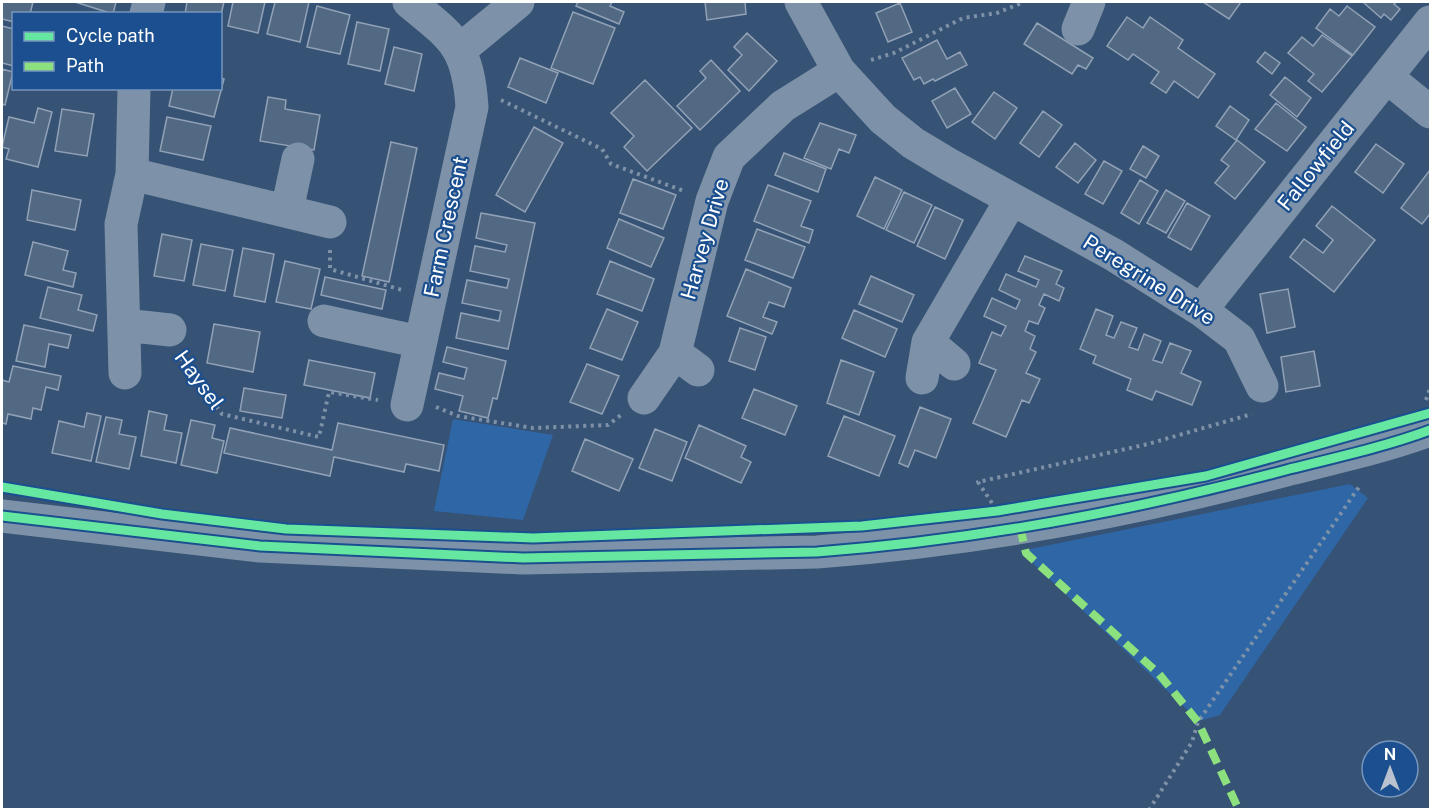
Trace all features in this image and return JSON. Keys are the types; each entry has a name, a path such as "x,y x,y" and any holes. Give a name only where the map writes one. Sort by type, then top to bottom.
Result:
{"street":[{"path":"409,2 461,49 518,3"},
{"name":"Peregrine Drive","path":"801,2 839,71 883,119 914,143 1011,200 1114,255 1201,310 1239,339 1262,386"},
{"name":"Fallowfield","path":"1201,310 1431,22"},
{"name":"Farm Crescent","path":"407,405 472,107 470,85 461,49"},
{"name":"Harvey Drive","path":"644,398 686,362 712,201 729,157 783,106 839,71"},
{"path":"1388,78 1431,112"},
{"path":"125,373 121,224 132,174 134,90"},
{"path":"286,210 298,159"},
{"path":"132,174 330,222"},
{"path":"922,378 928,342 1011,200"},
{"path":"324,321 420,342"},
{"name":"Haysel","path":"124,325 170,330"},
{"path":"928,342 954,364"},
{"path":"2,516 260,546 477,556 523,558 817,552 866,548 1020,527 1189,495 1431,430"}],"path":[{"path":"839,71 894,53 963,18 997,13 1024,2"},
{"path":"470,85 602,148 611,164 712,201"},
{"path":"330,222 330,269 368,282 431,297"},
{"path":"985,512 996,511 978,482 1148,444 1255,413 1262,386"},
{"path":"458,416 533,428 608,425 644,398"},
{"path":"1149,810 1192,742 1198,722 1358,487"}],"shaded area":[{"path":"453,419 553,435 523,520 434,511"},
{"path":"1350,484 1368,498 1220,715 1199,721 1020,551"}],"building":[{"path":"2,2 33,2 30,12 12,12 12,22 2,19"},
{"path":"75,2 116,2 114,12"},
{"path":"187,2 224,2 222,12 185,12"},
{"path":"233,2 265,2 258,33 228,26"},
{"path":"275,2 309,2 300,42 267,34"},
{"path":"578,2 612,2 610,6 624,12 619,24 576,6"},
{"path":"705,2 745,2 746,14 707,20"},
{"path":"1203,2 1241,2 1229,19"},
{"path":"1397,2 1394,4 1400,9 1391,20 1384,14 1381,18 1364,3"},
{"path":"900,3 912,32 888,42 876,13"},
{"path":"317,6 350,15 340,54 307,47"},
{"path":"1347,6 1375,27 1353,55 1316,28 1330,9 1339,16"},
{"path":"573,12 615,28 593,84 551,68"},
{"path":"1127,17 1143,28 1150,17 1183,40 1178,48 1215,74 1198,98 1174,81 1166,93 1151,83 1159,72 1133,54 1128,60 1107,46"},
{"path":"357,22 389,29 380,71 348,64"},
{"path":"1037,23 1093,58 1086,69 1078,65 1072,74 1024,44"},
{"path":"2,26 12,28 12,66 2,63"},
{"path":"747,33 777,61 749,91 728,70 742,55 734,47"},
{"path":"1322,35 1352,56 1322,92 1308,81 1314,74 1288,53 1302,37 1313,46"},
{"path":"937,40 947,59 960,52 967,65 935,81 933,79 924,84 920,77 914,80 902,58"},
{"path":"394,47 422,54 414,91 385,84"},
{"path":"1265,52 1280,63 1272,74 1257,62"},
{"path":"520,58 558,73 546,103 508,87"},
{"path":"711,60 740,91 700,130 677,106 706,78 700,71"},
{"path":"2,69 12,72 12,76 5,105 2,104"},
{"path":"1285,77 1311,98 1297,117 1270,95"},
{"path":"645,80 692,128 647,171 624,147 634,136 611,113"},
{"path":"955,88 971,114 947,128 932,101"},
{"path":"173,90 221,90 214,117 169,106"},
{"path":"994,92 1017,108 995,139 972,122"},
{"path":"268,97 286,100 285,109 320,115 314,150 260,141"},
{"path":"1276,103 1306,127 1287,151 1255,129"},
{"path":"1230,106 1249,120 1236,140 1216,126"},
{"path":"38,108 52,112 38,167 6,159 9,149 2,147 9,117 34,123"},
{"path":"62,109 94,114 87,156 55,151"},
{"path":"1043,111 1062,125 1039,157 1020,143"},
{"path":"167,117 211,126 203,160 160,151"},
{"path":"820,123 856,135 849,153 839,149 831,169 804,158"},
{"path":"534,127 563,143 525,212 496,195"},
{"path":"1237,140 1265,162 1235,199 1215,183 1229,166 1221,160"},
{"path":"391,142 417,148 389,282 362,276"},
{"path":"1075,143 1096,160 1078,183 1056,167"},
{"path":"1376,144 1404,164 1383,193 1355,172"},
{"path":"1143,146 1159,156 1146,178 1130,169"},
{"path":"784,153 826,169 818,192 775,175"},
{"path":"1104,161 1122,171 1103,204 1085,194"},
{"path":"1430,170 1430,214 1422,224 1401,208"},
{"path":"875,177 902,190 884,229 857,216"},
{"path":"633,179 676,195 663,229 620,213"},
{"path":"1140,180 1158,191 1139,224 1121,213"},
{"path":"768,185 811,201 801,226 813,230 809,243 754,221"},
{"path":"32,190 81,200 75,230 27,220"},
{"path":"1166,190 1185,201 1166,233 1147,223"},
{"path":"904,192 932,205 914,243 886,230"},
{"path":"1187,203 1210,216 1191,250 1168,237"},
{"path":"1332,206 1375,240 1334,292 1290,257 1304,239 1323,253 1333,240 1316,226"},
{"path":"935,207 963,220 945,259 917,246"},
{"path":"481,213 535,223 508,349 456,338 461,313 499,321 501,311 462,303 467,280 507,288 509,279 470,271 475,246 505,252 507,245 476,238"},
{"path":"619,219 664,238 651,267 607,248"},
{"path":"757,229 805,247 793,278 745,260"},
{"path":"162,234 192,240 184,281 154,276"},
{"path":"33,242 68,251 63,270 76,273 73,287 25,275"},
{"path":"201,244 233,250 225,291 193,285"},
{"path":"243,248 274,254 265,302 234,296"},
{"path":"1025,256 1062,271 1056,284 1064,288 1059,301 1044,294 1039,305 1045,308 1038,324 1029,321 1025,331 1035,336 1030,349 1036,352 1026,373 1040,379 1029,403 1022,400 1006,437 973,423 996,370 979,363 992,332 1001,336 1006,326 984,316 992,298 1016,309 1020,300 999,290 1006,274 1036,287 1039,280 1018,271"},
{"path":"285,261 320,269 311,309 276,302"},
{"path":"610,261 654,279 642,311 597,294"},
{"path":"746,269 791,288 784,307 769,302 763,317 777,322 772,334 727,316"},
{"path":"871,276 914,295 902,322 859,304"},
{"path":"325,277 386,290 382,309 321,295"},
{"path":"48,287 82,295 78,310 97,315 93,331 40,318"},
{"path":"1288,289 1295,327 1267,333 1260,294"},
{"path":"607,309 638,322 622,360 590,348"},
{"path":"1096,309 1113,316 1106,335 1114,338 1121,322 1137,328 1129,347 1138,350 1144,334 1161,341 1153,360 1162,363 1170,343 1191,351 1181,373 1201,382 1192,405 1156,391 1152,400 1127,390 1131,379 1093,363 1096,356 1080,349"},
{"path":"854,310 897,329 885,357 842,338"},
{"path":"214,324 260,332 253,372 207,363"},
{"path":"24,325 71,335 68,348 49,344 45,367 16,361"},
{"path":"740,328 766,337 755,370 729,361"},
{"path":"447,347 506,361 497,399 493,398 488,418 459,411 463,396 435,389 439,373 464,379 467,368 443,362"},
{"path":"1314,351 1320,386 1286,392 1281,357"},
{"path":"309,360 375,373 370,398 304,385"},
{"path":"841,360 874,372 859,415 827,403"},
{"path":"587,364 619,376 602,414 570,402"},
{"path":"13,366 61,376 58,390 46,387 41,410 33,408 31,419 8,414 6,424 2,423 2,380 9,382"},
{"path":"244,388 286,395 282,418 240,411"},
{"path":"754,389 797,406 785,435 742,418"},
{"path":"920,407 951,419 936,458 915,450 908,467 899,463"},
{"path":"149,411 167,415 164,430 182,433 176,463 141,456"},
{"path":"87,413 101,416 91,461 52,453 59,421 84,427"},
{"path":"844,416 895,436 879,476 828,456"},
{"path":"106,417 122,420 119,434 136,437 129,469 96,462"},
{"path":"191,420 215,425 212,438 224,441 217,473 181,465"},
{"path":"338,423 444,445 439,471 406,464 404,472 334,457 330,476 224,453 230,428 332,450"},
{"path":"699,425 746,446 741,457 751,462 741,483 685,458"},
{"path":"655,429 687,442 672,481 639,468"},
{"path":"585,439 633,459 619,491 572,471"}],"marked path":[{"path":"1020,527 1026,553 1159,674 1198,722 1239,810"}],"cycle path":[{"path":"2,487 162,514 286,529 533,538 862,526 997,511 1206,476 1430,413"},
{"path":"2,516 260,546 523,558 817,552 994,532 1112,511 1341,457 1430,430"}]}
